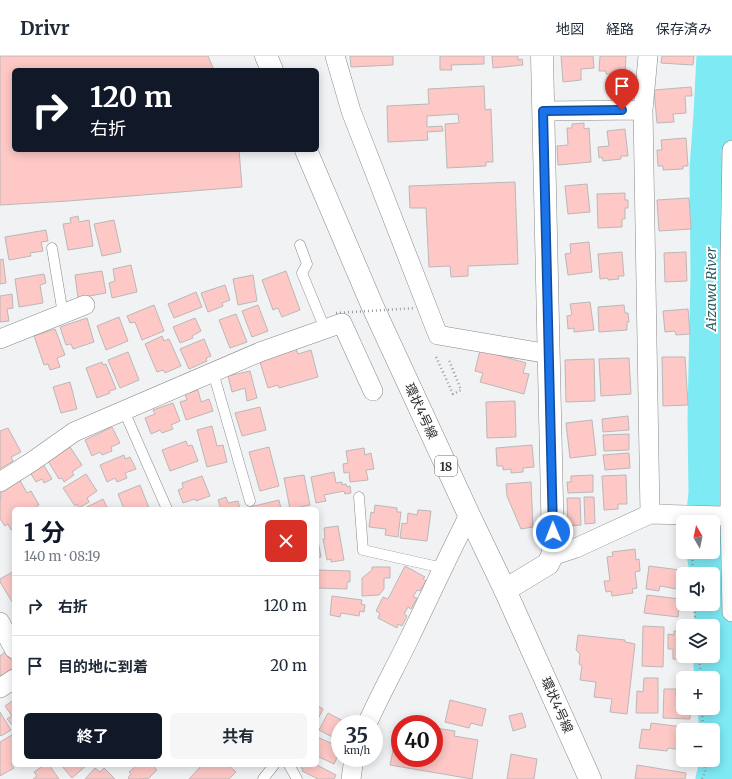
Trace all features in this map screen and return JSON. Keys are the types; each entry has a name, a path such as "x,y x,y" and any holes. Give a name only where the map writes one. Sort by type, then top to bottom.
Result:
{"main road":[{"path":"266,56 271,68"},
{"path":"505,590 548,564 552,556 553,547 542,56"},
{"name":"環状4号線","path":"307,152 372,305 469,516 505,590 590,779"}],"street":[{"path":"335,56 351,111 438,335 549,354"},
{"path":"648,56 643,110 650,514"},
{"path":"543,111 643,110"},
{"path":"732,150 730,263 731,370 728,516 732,612"},
{"path":"0,339 85,305"},
{"path":"0,482 74,432 260,352 342,323 373,392"},
{"path":"552,556 576,548 650,514 728,516"},
{"path":"371,715 469,516"},
{"path":"0,622 12,641"},
{"path":"0,688 12,680"},
{"path":"351,779 353,767"}],"lane":[{"path":"300,245 307,264 302,273 325,329"},
{"path":"52,248 63,314"},
{"path":"213,372 250,501"},
{"path":"124,411 166,507"},
{"path":"359,497 363,550 443,568"},
{"path":"263,779 272,767"},
{"path":"289,767 297,779"}],"path":[{"path":"336,313 415,308"},
{"path":"438,335 461,390 453,394"},
{"path":"702,779 704,767"}],"building":[{"path":"0,56 208,56 213,68 12,68 12,152 239,152 242,187 0,205"},
{"path":"350,56 393,56 393,65 351,67"},
{"path":"440,56 484,56 484,64 451,65 452,70 440,70"},
{"path":"492,56 518,56 518,60 522,59 523,65 493,68"},
{"path":"561,56 593,56 594,68 581,69 581,80 563,82"},
{"path":"600,56 626,56 625,75 606,74 606,71 599,71"},
{"path":"662,56 694,56 693,65 661,63"},
{"path":"484,86 485,110 491,109 493,162 486,162 486,166 447,168 445,124 459,123 458,114 427,116 427,127 442,126 443,131 427,132 428,140 388,142 387,106 429,104 428,89"},
{"path":"691,87 692,96 685,96 686,113 673,114 674,122 657,123 654,90"},
{"path":"584,123 584,129 589,128 591,162 558,165 557,146 568,145 567,128 572,128 572,124"},
{"path":"625,129 628,156 621,156 621,159 603,161 602,157 599,158 598,147 609,146 607,131"},
{"path":"686,138 688,166 683,166 683,169 663,170 663,166 658,166 657,150 662,150 661,140"},
{"path":"515,182 518,264 468,266 468,276 451,277 450,266 429,267 426,208 410,208 409,186"},
{"path":"587,184 590,212 568,214 565,186"},
{"path":"625,193 625,200 628,200 628,208 625,208 625,219 622,219 622,227 598,228 597,194"},
{"path":"689,198 691,229 659,231 657,200"},
{"path":"78,216 79,222 89,220 93,246 68,250 63,224 71,223 70,218"},
{"path":"114,220 121,252 102,256 94,224"},
{"path":"46,230 48,241 41,242 43,251 30,253 31,256 9,260 5,237"},
{"path":"589,242 592,272 568,275 565,254 571,253 570,244"},
{"path":"622,252 624,276 618,276 619,279 600,279 598,254"},
{"path":"686,252 687,281 665,282 664,253"},
{"path":"3,259 6,283 0,284 0,260"},
{"path":"131,265 137,292 112,298 109,283 115,281 113,269"},
{"path":"102,271 106,293 78,298 75,275"},
{"path":"286,271 300,310 282,317 278,308 273,310 262,280"},
{"path":"44,274 46,283 40,285 43,303 19,307 15,279"},
{"path":"253,275 257,301 238,305 233,279"},
{"path":"225,285 230,300 222,303 223,306 208,312 201,293"},
{"path":"196,292 202,307 174,318 168,304"},
{"path":"12,294 13,308 7,309 9,321 0,322 0,296"},
{"path":"590,302 594,330 574,332 574,328 568,329 567,316 572,315 570,304"},
{"path":"154,305 164,331 142,340 135,322 130,323 127,316"},
{"path":"258,305 268,331 252,337 242,311"},
{"path":"624,305 625,313 628,313 629,322 627,322 627,330 599,332 598,307"},
{"path":"688,309 690,334 676,335 675,331 665,332 663,311"},
{"path":"236,314 247,342 230,348 219,320"},
{"path":"119,317 128,341 106,350 97,326"},
{"path":"87,318 94,342 73,349 71,344 66,345 60,327"},
{"path":"195,318 201,331 192,336 193,338 180,343 173,327"},
{"path":"55,329 65,355 57,358 60,367 50,370 48,364 44,365 34,336"},
{"path":"162,336 164,341 169,339 181,366 165,373 163,370 157,372 145,344"},
{"path":"204,339 211,356 206,358 207,361 189,369 180,349"},
{"path":"296,349 298,354 311,350 318,377 279,388 278,385 268,388 259,359"},
{"path":"480,350 526,363 523,373 529,374 524,394 480,382 483,373 475,371"},
{"path":"128,352 139,380 120,388 108,360"},
{"path":"662,357 685,357 688,405 663,406"},
{"path":"629,358 631,394 601,396 599,359"},
{"path":"594,359 595,401 566,402 565,360"},
{"path":"102,362 103,365 106,364 116,389 97,398 86,368"},
{"path":"250,371 257,398 247,401 245,388 232,392 228,376"},
{"path":"70,382 77,409 61,413 53,387"},
{"path":"198,390 201,402 209,399 213,411 186,420 180,402 187,400 185,394"},
{"path":"515,401 516,437 487,438 486,402"},
{"path":"173,403 180,421 171,425 173,429 162,433 160,430 151,434 145,418 155,414 153,410"},
{"path":"260,407 266,430 242,436 235,413"},
{"path":"628,416 629,430 603,432 602,419"},
{"path":"592,420 596,455 570,458 566,423"},
{"path":"212,426 217,446 223,445 227,462 207,467 197,430"},
{"path":"112,427 120,443 111,447 112,451 102,455 100,452 92,456 85,440"},
{"path":"8,428 21,452 11,457 13,461 0,469 0,431"},
{"path":"629,434 629,450 604,451 603,435"},
{"path":"186,441 188,446 192,445 198,461 170,471 162,450"},
{"path":"532,445 534,467 523,468 523,472 511,473 511,469 503,470 503,466 497,466 496,448"},
{"path":"70,447 82,465 72,472 74,475 64,482 62,478 59,479 48,461"},
{"path":"269,447 279,486 260,491 249,452"},
{"path":"364,448 365,455 371,453 374,469 366,470 368,480 350,482 349,472 344,473 343,464 348,463 346,451"},
{"path":"629,453 630,468 605,470 603,455"},
{"path":"124,455 125,459 130,457 136,469 125,473 127,478 117,482 115,478 107,482 100,465"},
{"path":"43,464 52,479 44,483 42,479 36,482 30,472"},
{"path":"334,472 336,483 342,482 342,485 346,484 347,487 350,486 351,493 345,494 344,491 324,495 326,501 316,503 311,477"},
{"path":"86,474 97,491 87,498 89,502 78,507 77,504 75,506 63,488"},
{"path":"304,475 310,505 290,507 284,478"},
{"path":"593,475 593,492 568,493 567,482 571,482 571,476"},
{"path":"626,475 627,504 618,504 618,509 604,510 602,476"},
{"path":"202,476 210,496 196,501 195,499 183,503 178,490 183,488 182,483"},
{"path":"18,477 27,493 31,491 39,505 36,507 12,507 11,530 8,524 5,526 0,519 0,493 9,487 7,483"},
{"path":"531,482 533,527 521,529 507,496 506,484"},
{"path":"140,485 149,507 123,507 118,494"},
{"path":"226,497 228,503 238,501 240,507 220,507 218,500"},
{"path":"584,497 594,497 595,523 585,524"},
{"path":"567,498 580,498 581,525 568,526"},
{"path":"103,499 107,507 87,507"},
{"path":"279,500 281,507 250,507"},
{"path":"375,505 397,508 397,512 401,512 398,537 385,535 386,529 369,527 371,512 374,513"},
{"path":"418,510 431,511 427,541 400,538 402,523 407,524 408,513 417,515"},
{"path":"338,526 344,560 331,562 331,559 327,560 323,539 325,539 324,528"},
{"path":"319,546 321,557 319,558"},
{"path":"635,549 636,560 639,559 640,571 635,572 637,588 632,589 633,593 612,596 611,591 606,592 604,581 610,581 607,557 613,556 612,552"},
{"path":"405,566 425,577 423,579 426,581 420,591 417,590 413,597 417,598 411,609 408,607 404,614 407,616 402,626 398,624 397,628 378,618 380,613 376,611 383,597 388,599"},
{"path":"649,566 676,569 676,589 660,586 659,591 646,589"},
{"path":"372,567 390,567 390,578 384,578 384,589 379,595 362,596 362,578 372,570"},
{"path":"319,570 350,571 350,582 347,582 347,589 319,588"},
{"path":"12,572 12,602 0,582 0,579"},
{"path":"647,595 676,599 676,611 679,611 678,617 644,613"},
{"path":"332,596 362,600 361,604 365,605 364,612 360,611 359,616 341,613 340,617 330,615"},
{"path":"643,626 664,627 663,667 642,666"},
{"path":"674,631 676,631 676,659 673,659 673,649 668,649 668,634 674,635"},
{"path":"578,635 625,640 625,642 635,644 627,714 610,712 612,699 594,697 596,682 580,680 582,666 579,664 580,654 576,650"},
{"path":"5,652 12,661 12,668 0,677 0,656"},
{"path":"644,678 658,678 658,713 636,713 637,691 643,692"},
{"path":"664,689 676,689 676,715 690,715 690,719 663,718"},
{"path":"450,700 486,709 482,726 471,723 469,728 445,722"},
{"path":"12,701 12,716 5,706"},
{"path":"319,706 323,709 319,717"},
{"path":"0,712 11,730 1,736 0,735"},
{"path":"328,713 332,715 331,736 319,730"},
{"path":"522,713 526,727 513,731 509,716"},
{"path":"12,716 12,725 7,719"},
{"path":"651,723 676,726 676,749 668,748 667,751 639,748 642,729 650,730"},
{"path":"443,729 455,731 454,736 478,740 472,779 402,767 443,767"},
{"path":"12,735 11,764 14,768 0,776 0,742"},
{"path":"319,738 331,743 331,763 319,757"},
{"path":"511,754 537,759 534,779 507,779"},
{"path":"637,765 686,773 685,779 635,779"},
{"path":"319,766 336,775 334,779 318,779 302,771 303,769 301,768"},
{"path":"41,767 50,767 59,779 33,779 37,776 34,772"},
{"path":"63,767 85,767 72,778"},
{"path":"135,767 154,767 157,770 148,779 129,779 128,778 131,774 129,772"},
{"path":"200,767 230,767 236,772 229,779 189,779"},
{"path":"95,768 100,772 104,768 115,779 85,779"}],"waterway":[{"name":"Aizawa River","path":"708,515 710,493 709,419 712,274 711,169 718,56"},
{"name":"Aizawa River","path":"709,559 710,567"},
{"name":"Aizawa River","path":"716,611 714,654 721,732 719,774 717,779"}],"route":[{"path":"553,532 543,111 622,110"}]}
